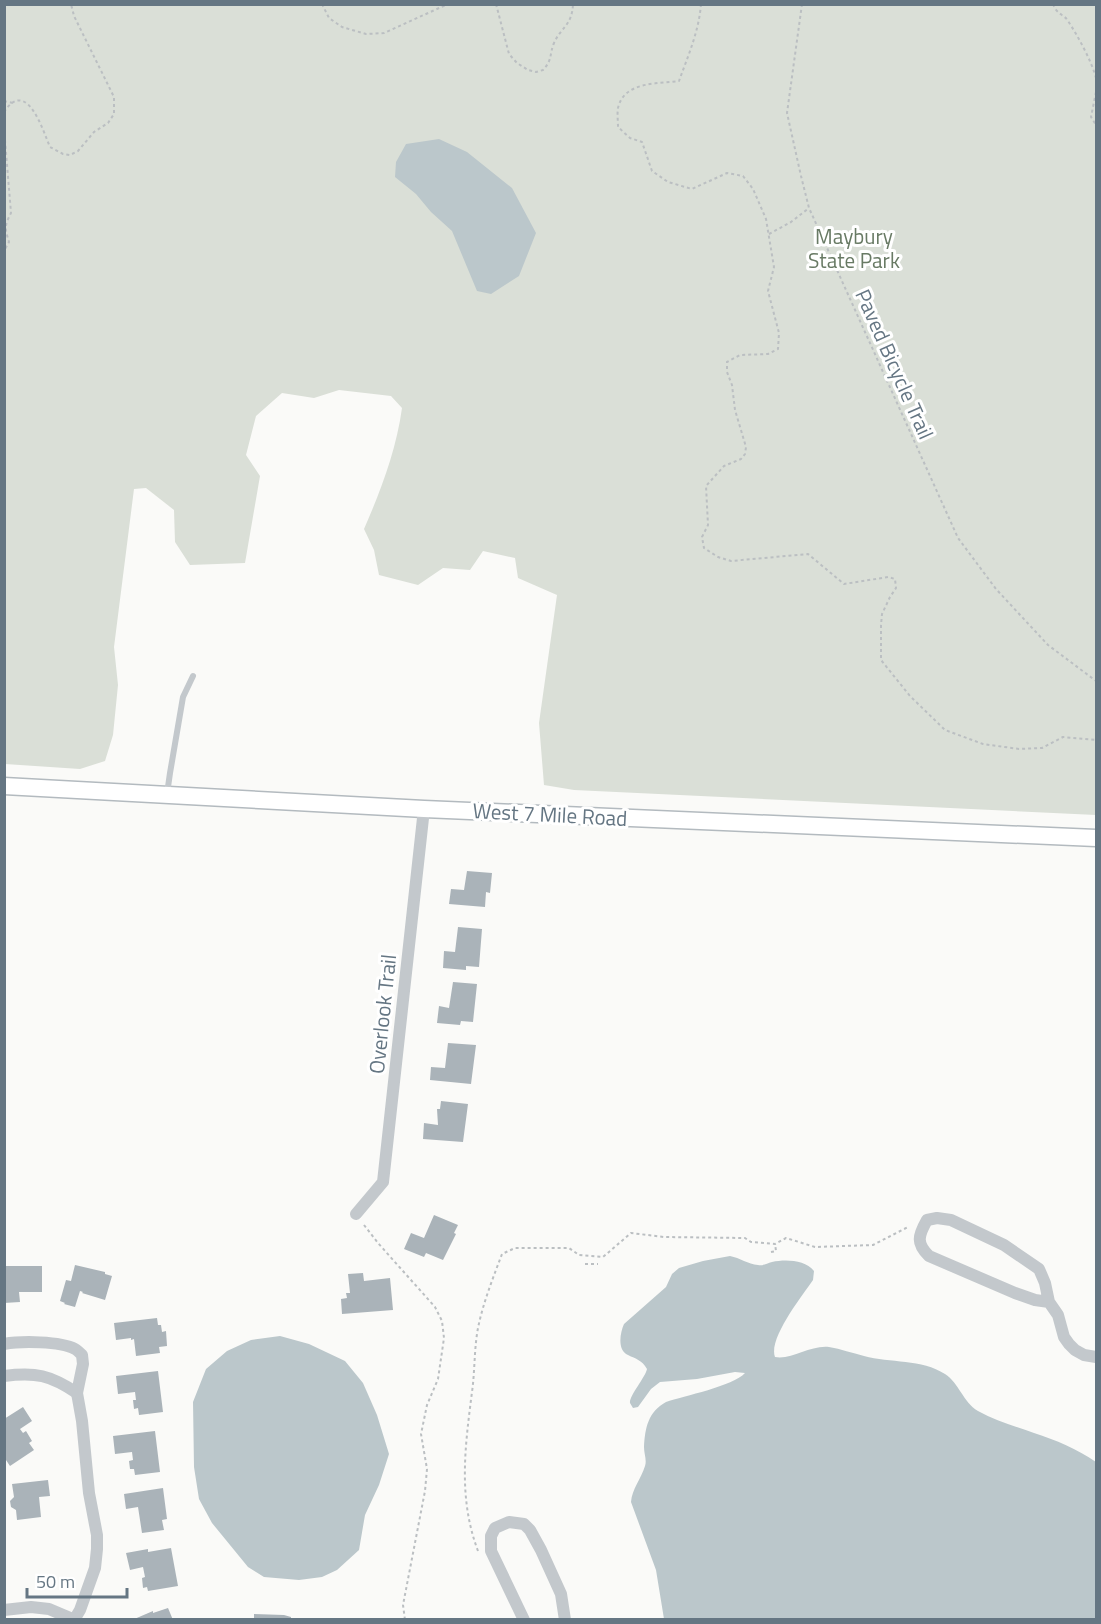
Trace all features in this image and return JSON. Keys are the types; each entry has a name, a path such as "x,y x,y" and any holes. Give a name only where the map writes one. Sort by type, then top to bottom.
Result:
{"street":[{"name":"West 7 Mile Road","path":"4,786 424,809 1096,838"},
{"name":"Overlook Trail","path":"356,1214 383,1182 424,809"},
{"path":"1049,1302 1015,1293 929,1256 922,1249 919,1241 927,1220 937,1218 951,1220 1004,1245 1039,1269 1046,1283 1049,1302 1058,1315 1064,1337 1075,1350 1084,1355 1096,1357"},
{"path":"4,1344 61,1345 76,1349 82,1355 83,1364 76,1393 82,1421 89,1493 97,1535 95,1568 80,1610 74,1619 49,1609 4,1610"},
{"path":"4,1376 36,1374 51,1378 76,1393"},
{"path":"524,1620 491,1551 495,1528 509,1522 524,1524 530,1530 561,1594 565,1620"}],"lane":[{"path":"167,795 183,697 193,676"}],"path":[{"path":"4,112 18,101 29,104 36,112 50,147 70,155 78,151 94,132 108,123 114,114 114,97 74,16 71,4"},
{"path":"322,4 329,18 342,27 366,34 384,33 448,4"},
{"path":"496,4 509,54 517,63 536,72 543,70 551,60 554,44 570,22 573,4"},
{"path":"701,4 695,35 679,81 633,88 623,97 618,109 618,127 630,138 642,142 652,171 668,182 692,189 727,172 743,176 753,189 766,219 774,267 768,291 779,333 778,349 768,354 740,354 727,362 735,410 746,447 741,459 724,466 706,486 708,525 702,537 704,548 731,561 808,554 844,584 888,577 896,579 896,588 882,615 881,660 910,696 945,730 992,747 1019,749 1042,748 1063,736 1096,740"},
{"name":"Paved Bicycle Trail","path":"802,4 787,113 809,208 958,538 996,589 1048,645 1096,681"},
{"path":"1053,4 1056,11 1067,18 1093,67 1096,78"},
{"path":"1096,92 1091,117 1096,125"},
{"path":"4,101 13,103"},
{"path":"4,128 11,213 5,227 9,242 4,251"},
{"path":"768,235 809,208"},
{"path":"356,1214 378,1243 435,1307 442,1321 444,1338 438,1378 427,1405 421,1434 427,1469 425,1491 403,1605 405,1620"},
{"path":"477,1551 465,1504 465,1449 478,1329 502,1254 515,1248 568,1248 579,1255 603,1257 631,1233 664,1237 746,1238 751,1242 775,1244 786,1238 815,1247 873,1245 896,1233"},
{"path":"771,1252 776,1251 775,1244"},
{"path":"592,1256 592,1264"},
{"path":"585,1264 598,1264"}],"green space":[{"name":"Maybury State Park","path":"4,5 1096,5 1096,815 574,790 544,785 539,723 557,595 518,578 515,558 483,551 470,570 443,568 418,585 379,575 374,550 364,529 387,470 402,408 391,396 339,390 314,398 282,393 256,416 246,455 260,476 245,563 190,565 175,542 174,510 146,488 134,489 114,647 118,685 113,735 105,761 80,769 5,764"}],"shaded area":[{"path":"439,139 467,152 512,188 536,233 519,276 491,294 477,291 452,231 431,212 416,194 395,177 396,162 406,144"},
{"path":"730,1256 760,1265 777,1261 795,1261 814,1271 813,1280 794,1307 776,1340 775,1357 829,1347 936,1369 954,1382 968,1403 978,1411 1058,1442 1096,1462 1096,1619 664,1619 656,1570 631,1502 646,1464 645,1433 651,1416 666,1402 730,1382 745,1373 735,1372 697,1379 660,1382 651,1389 638,1407 633,1408 630,1400 647,1369 622,1349 621,1332 624,1324 666,1287 672,1274 679,1268"},
{"path":"280,1336 309,1344 345,1361 363,1383 377,1415 389,1454 379,1485 365,1515 359,1550 337,1570 322,1577 299,1580 264,1577 248,1567 212,1523 199,1499 194,1467 193,1402 206,1369 227,1351 251,1340"}],"building":[{"path":"467,871 492,873 490,893 486,892 485,907 449,904 451,889 464,890"},
{"path":"458,927 482,929 479,967 466,966 466,970 443,968 444,951 455,952"},
{"path":"453,982 477,984 473,1022 461,1021 460,1025 437,1023 439,1006 449,1008"},
{"path":"448,1043 476,1045 471,1084 430,1080 431,1067 445,1068"},
{"path":"441,1101 468,1104 463,1142 423,1139 424,1123 438,1125 437,1109 440,1109"},
{"path":"434,1215 458,1225 443,1260 426,1253 424,1257 404,1249 411,1233 424,1238"},
{"path":"75,1265 105,1272 112,1276 105,1300 80,1291 75,1307 60,1301 66,1280 71,1281"},
{"path":"4,1266 42,1266 42,1292 19,1292 20,1302 4,1303"},
{"path":"363,1273 364,1281 390,1278 393,1310 342,1314 341,1299 347,1298 346,1293 350,1293 348,1274"},
{"path":"157,1318 162,1332 166,1331 167,1346 159,1347 160,1353 136,1356 134,1339 116,1340 114,1323"},
{"path":"158,1371 163,1412 139,1415 138,1408 134,1409 135,1392 118,1394 116,1376"},
{"path":"23,1407 32,1421 20,1429 23,1433 26,1431 32,1441 29,1443 34,1450 10,1466 6,1460 4,1461 4,1419"},
{"path":"155,1431 160,1472 135,1475 134,1469 130,1469 129,1461 133,1460 132,1452 115,1454 113,1436"},
{"path":"48,1480 50,1496 39,1497 41,1517 17,1520 16,1510 11,1507 10,1501 14,1497 12,1484"},
{"path":"163,1488 167,1519 162,1520 164,1530 142,1533 138,1507 126,1509 124,1494"},
{"path":"171,1548 178,1586 148,1591 147,1587 143,1588 142,1578 145,1577 143,1567 130,1570 126,1553"},
{"path":"168,1608 173,1620 132,1620 153,1611 153,1613"},
{"path":"254,1614 284,1615 291,1617 291,1620 254,1620"}]}
